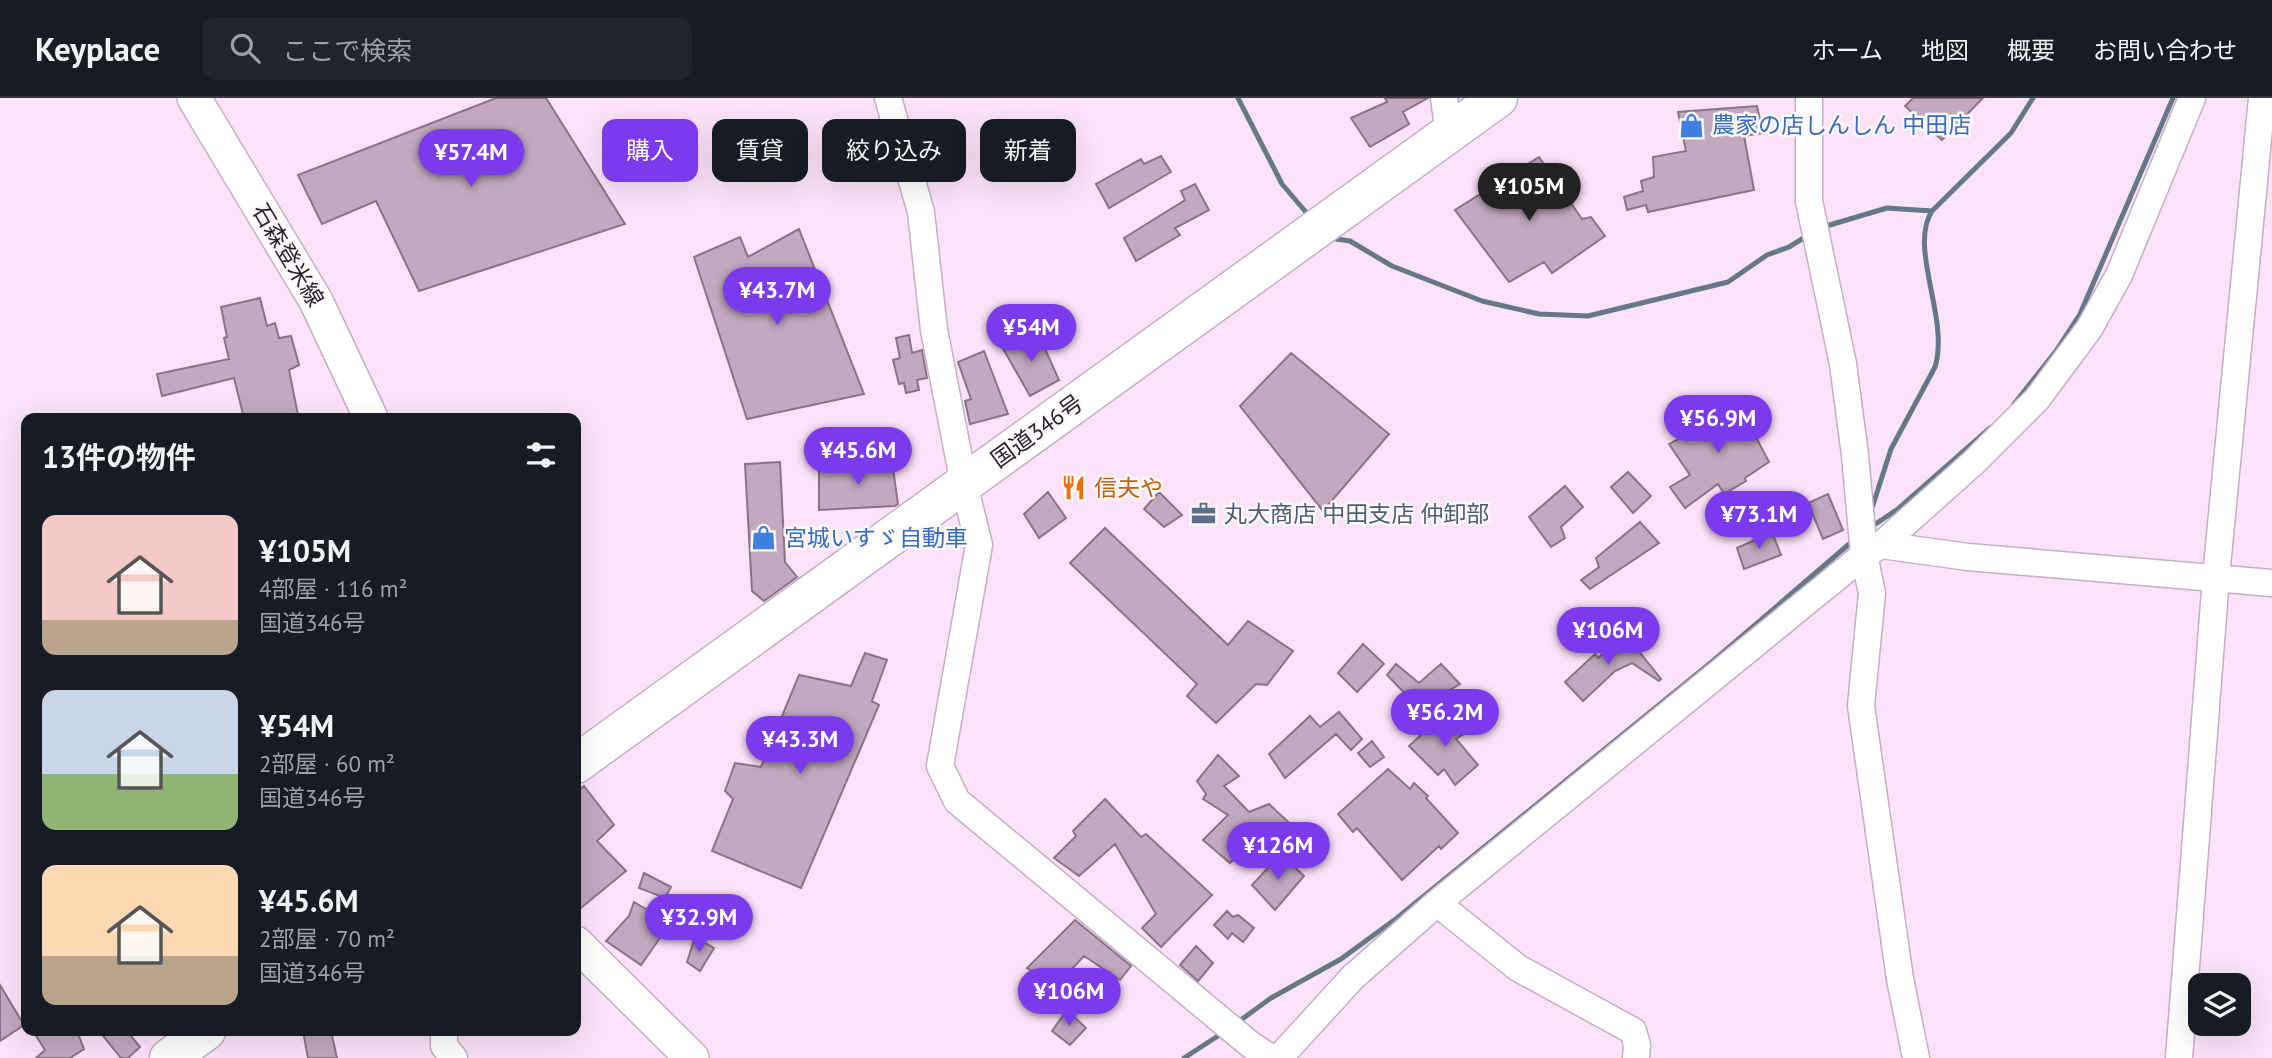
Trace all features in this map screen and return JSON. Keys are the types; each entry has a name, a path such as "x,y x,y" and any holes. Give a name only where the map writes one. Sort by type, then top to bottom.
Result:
{"highway":[{"name":"国道346号","path":"581,760 964,485 1446,116 1499,98"},
{"path":"169,1058 199,1036"}],"main road":[{"name":"石森登米線","path":"194,98 316,301 369,413"},
{"path":"581,948 692,1058"}],"street":[{"path":"888,98 921,212 934,330 964,485 979,545 940,766 957,801 1251,1045 1271,1058"},
{"path":"1809,98 1809,201 1843,364 1855,455 1873,550 1872,593 1861,706 1900,979 1916,1058"},
{"path":"1279,1058 1353,977 1437,903 1873,550 1974,462 2037,399 2089,329 2119,275 2192,98"},
{"path":"2179,1058 2216,577 2262,98"},
{"path":"1873,550 2272,583"},
{"path":"1437,903 1518,968 1633,1031 1637,1045 1636,1058"},
{"path":"444,1036 444,1045 454,1058"}],"building":[{"path":"496,98 546,98 625,224 419,291 376,201 322,224 298,175"},
{"path":"1385,98 1428,98 1403,112 1409,124 1370,147 1351,118 1387,102"},
{"path":"1913,98 1983,98 1942,140 1905,106"},
{"path":"1757,106 1763,133 1744,136 1754,190 1648,212 1646,205 1627,210 1624,197 1643,191 1641,181 1654,177 1653,157 1686,151 1678,112"},
{"path":"1161,156 1171,172 1109,208 1096,184 1141,159 1144,164"},
{"path":"1539,157 1582,219 1591,217 1605,236 1552,273 1544,262 1509,282 1455,210"},
{"path":"1195,184 1209,210 1175,228 1180,235 1136,261 1124,238 1185,200 1181,191"},
{"path":"799,229 864,394 747,419 694,257 740,237 748,257"},
{"path":"260,298 267,326 275,323 279,338 291,336 299,365 289,370 298,413 243,413 234,378 162,396 157,374 229,359 221,307"},
{"path":"909,335 912,353 922,350 927,378 917,380 919,390 906,393 904,383 899,384 893,360 900,358 896,338"},
{"path":"1026,335 1029,344 1042,342 1059,380 1030,396 1001,345"},
{"path":"984,351 1008,414 970,424 965,401 971,399 958,362"},
{"path":"1291,353 1389,434 1323,511 1240,406"},
{"path":"1747,402 1755,421 1749,424 1769,462 1745,478 1746,481 1724,494 1718,484 1685,508 1670,487 1690,475 1669,444"},
{"path":"892,461 898,504 819,510 819,469"},
{"path":"780,462 785,562 797,577 764,601 752,591 745,464"},
{"path":"1628,472 1651,496 1633,513 1611,487"},
{"path":"1565,486 1583,507 1561,527 1565,538 1551,547 1529,517"},
{"path":"1048,492 1066,518 1039,538 1024,514"},
{"path":"1159,492 1182,515 1164,527 1144,509"},
{"path":"1828,494 1843,530 1823,539 1808,503"},
{"path":"1640,522 1659,543 1590,589 1581,580 1599,567 1596,558"},
{"path":"1105,528 1228,645 1248,621 1293,651 1267,685 1256,684 1216,723 1187,696 1197,684 1070,563"},
{"path":"1772,532 1781,555 1744,569 1737,548"},
{"path":"1625,634 1661,679 1659,681 1632,663 1615,671 1583,701 1565,682 1595,654 1598,658"},
{"path":"1363,644 1384,664 1357,692 1338,673"},
{"path":"865,653 887,660 872,701 879,705 801,888 712,851 733,799 725,791 735,763 761,767 799,675 851,686"},
{"path":"1396,664 1419,683 1441,664 1460,684 1419,708 1387,675"},
{"path":"1448,710 1464,734 1456,739 1478,765 1455,785 1444,769 1438,775 1409,746"},
{"path":"1339,712 1362,739 1351,750 1336,734 1285,778 1269,754 1310,716 1320,727"},
{"path":"1372,741 1384,757 1370,767 1358,753"},
{"path":"1218,755 1239,776 1224,786 1249,812 1269,804 1304,837 1291,849 1267,824 1230,863 1203,840 1228,815 1203,799 1206,794 1197,781"},
{"path":"1388,769 1410,789 1414,783 1458,833 1441,849 1439,846 1402,880 1357,828 1353,832 1338,814"},
{"path":"584,786 614,825 597,841 626,871 581,908 581,789"},
{"path":"1105,799 1141,837 1146,834 1212,895 1161,947 1142,928 1156,914 1115,844 1079,876 1054,858 1076,836 1073,831"},
{"path":"1281,854 1304,876 1275,910 1252,885"},
{"path":"644,873 671,887 665,898 639,888"},
{"path":"634,902 656,915 649,927 662,935 641,965 606,941 629,916"},
{"path":"1227,911 1233,917 1238,915 1254,928 1243,942 1232,933 1228,939 1214,925"},
{"path":"1075,920 1131,966 1120,980 1084,956 1055,987 1027,968"},
{"path":"695,937 714,948 700,971 687,962"},
{"path":"1196,946 1213,963 1198,981 1180,965"},
{"path":"0,985 21,1020 21,1027 0,1041"},
{"path":"1067,1010 1086,1028 1070,1045 1052,1031"},
{"path":"36,1036 79,1036 84,1049 70,1058 36,1058 45,1050"},
{"path":"103,1036 131,1036 140,1047 128,1058 121,1058"},
{"path":"304,1036 332,1036 337,1058 308,1058"}],"waterway":[{"path":"1238,98 1282,184 1305,211"},
{"path":"1871,511 1891,449 1935,367 1937,328 1926,264 1926,226 1932,211 2011,133 2033,98"},
{"path":"2014,404 2056,351 2080,314 2173,98"},
{"path":"1823,227 1887,208 1932,211"},
{"path":"1336,239 1350,241 1392,266 1482,301 1539,314 1588,316 1728,282 1767,255 1802,239"},
{"path":"1871,527 1898,509 1990,428"},
{"path":"1238,1022 1271,998 1341,959 1397,918 1713,661 1855,539"},
{"path":"1184,1058 1224,1032"}],"place":[{"name":"農家の店しんしん 中田店","path":"1692,125"},
{"name":"信夫や","path":"1074,488"},
{"name":"丸大商店 中田支店 仲卸部","path":"1204,514"},
{"name":"宮城いすゞ自動車","path":"764,538"}]}
